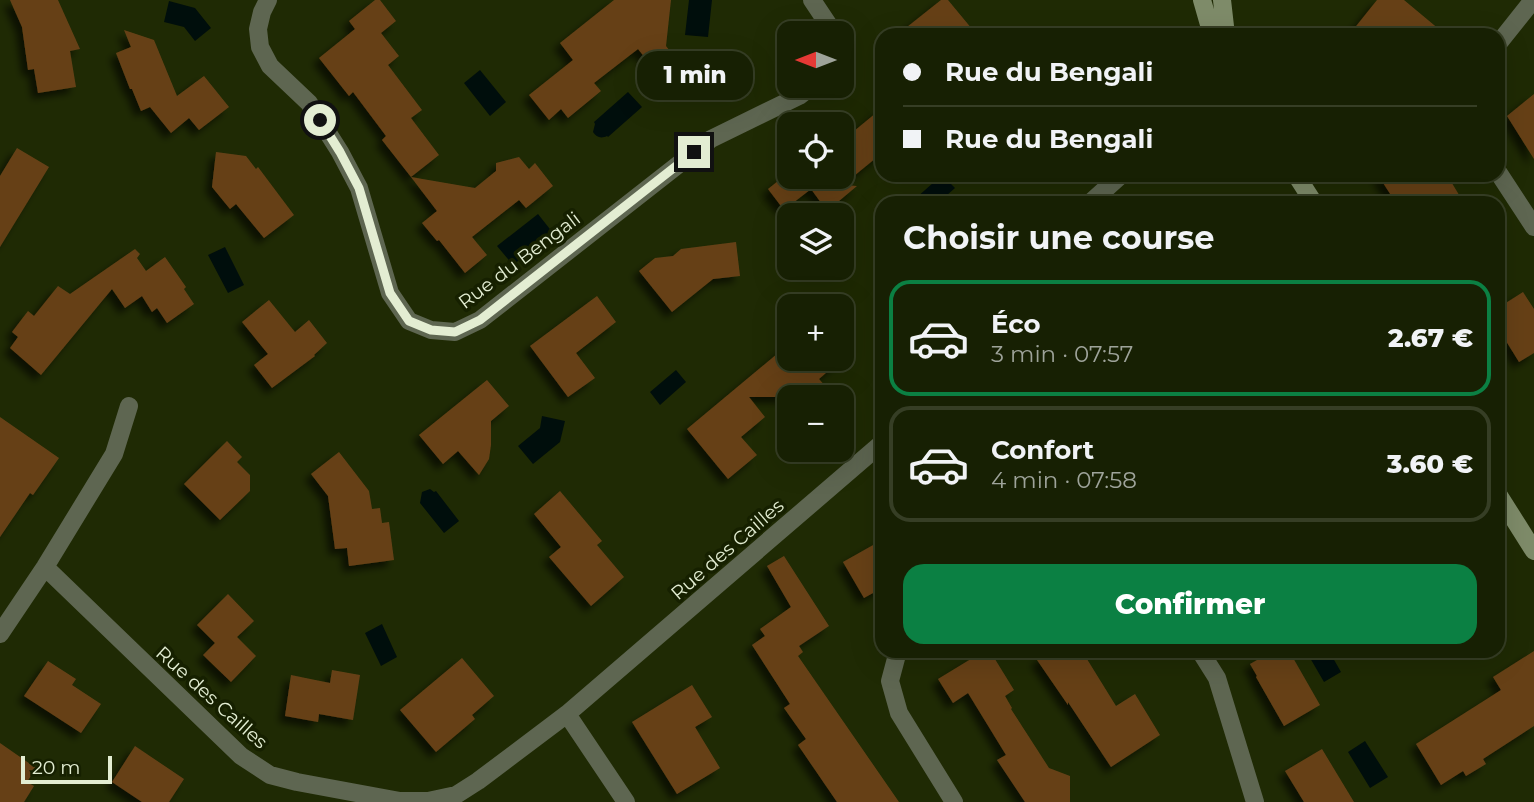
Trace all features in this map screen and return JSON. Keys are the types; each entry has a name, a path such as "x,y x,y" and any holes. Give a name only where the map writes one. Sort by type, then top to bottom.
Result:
{"street":[{"name":"Rue du Bengali","path":"268,0 258,29 260,47 270,66 309,103 340,152 359,188 390,293 409,321 431,330 455,332 480,320 710,139 795,98"},
{"path":"811,0 827,21"},
{"path":"1202,0 1210,28"},
{"path":"1222,0 1225,28"},
{"path":"1505,35 1533,0"},
{"path":"1098,196 1113,182"},
{"path":"1505,182 1534,227"},
{"path":"0,634 45,568 114,454 129,407"},
{"name":"Rue des Cailles","path":"45,568 241,756 270,775 400,801 428,801 456,795 567,714 875,449"},
{"path":"1505,505 1534,551"},
{"path":"896,658 890,681 899,713 954,802"},
{"path":"1204,658 1217,678 1255,802"},
{"path":"567,714 626,802"}],"shaded area":[{"path":"689,0 712,0 708,37 685,35"},
{"path":"169,1 195,8 211,28 195,41 184,27 164,22"},
{"path":"480,70 506,102 490,116 464,83"},
{"path":"628,92 642,107 608,137 596,135 593,132 594,122"},
{"path":"934,182 949,182 955,188 946,196 918,196"},
{"path":"538,214 553,233 513,265 497,246"},
{"path":"225,247 244,285 228,293 208,255"},
{"path":"676,370 686,382 660,405 650,392"},
{"path":"542,416 565,421 560,442 533,464 518,446 540,428"},
{"path":"430,489 436,491 459,521 444,533 420,503 422,492"},
{"path":"382,624 397,657 381,666 365,633"},
{"path":"1310,658 1333,658 1341,672 1324,682"},
{"path":"1365,741 1388,777 1370,788 1348,752"}],"building":[{"path":"10,0 58,0 80,49 70,51 76,87 38,93 34,69 28,70 22,27"},
{"path":"375,0 380,0 396,21 381,33 399,56 388,65 422,110 411,118 439,155 411,177 382,140 386,136 353,92 349,96 319,58 355,29 349,21"},
{"path":"614,0 671,0 666,46 685,70 667,85 638,49 594,83 601,91 568,118 561,109 549,120 529,95 573,60 560,43"},
{"path":"941,0 948,0 971,28 906,28"},
{"path":"1377,0 1404,0 1438,28 1355,28"},
{"path":"124,30 154,40 177,96 204,76 229,107 199,130 189,118 171,133 150,107 141,111 116,53 131,47"},
{"path":"1534,94 1534,159 1507,116"},
{"path":"875,114 875,159 854,176 854,131"},
{"path":"17,148 49,167 0,247 0,176"},
{"path":"216,152 246,156 256,169 258,167 294,215 264,238 236,204 230,209 212,187"},
{"path":"519,157 529,169 535,163 553,186 526,208 519,200 472,237 487,255 465,273 422,223 437,211 411,177 475,188 496,171 496,163"},
{"path":"777,182 777,189 811,189 793,203 779,203 768,189"},
{"path":"1382,182 1451,182 1460,196 1392,196"},
{"path":"811,189 853,189 837,203 821,203"},
{"path":"736,242 740,276 713,279 672,312 639,271 655,258 673,256 681,249"},
{"path":"135,249 140,254 137,258 146,271 165,257 186,287 184,289 194,304 167,323 157,308 152,312 142,296 125,308 112,289 41,375 10,348 18,337 12,332 28,311 34,316 58,286 70,294"},
{"path":"1523,292 1534,309 1534,353 1519,362 1505,339 1505,304"},
{"path":"597,296 616,322 576,353 595,378 568,397 530,346"},
{"path":"269,300 295,332 309,320 327,343 315,356 272,388 254,365 268,354 242,322"},
{"path":"777,354 777,371 828,371 819,379 824,385 777,385 777,397 749,397 765,417 741,437 757,455 728,479 687,429"},
{"path":"487,380 509,406 491,421 489,459 479,475 458,451 443,464 419,435"},
{"path":"0,417 59,458 33,495 30,493 0,537"},
{"path":"227,441 242,457 237,462 250,475 250,491 220,520 184,484"},
{"path":"339,452 369,491 372,509 380,508 382,523 389,522 394,560 349,566 347,548 335,549 328,496 311,474"},
{"path":"560,491 602,541 597,545 624,577 591,606 549,557 561,547 534,514"},
{"path":"875,544 875,592 864,598 843,562"},
{"path":"784,556 829,626 799,646 803,652 798,656 899,802 837,802 798,745 806,739 784,708 790,704 752,645 765,636 760,629 791,607 767,566"},
{"path":"228,594 254,621 237,637 256,656 231,682 203,655 215,643 197,625"},
{"path":"1534,651 1534,726 1483,759 1486,764 1466,776 1463,771 1441,785 1416,744 1501,690 1493,677"},
{"path":"462,658 494,696 472,715 475,719 436,752 400,710"},
{"path":"972,658 994,658 1014,690 1005,696 1011,709 1049,768 1070,776 1070,802 1025,802 997,760 1006,755 968,693 953,703 938,679"},
{"path":"1086,658 1116,706 1135,694 1160,735 1111,767 1037,660"},
{"path":"1261,658 1293,658 1320,705 1284,726 1250,664"},
{"path":"48,661 76,679 72,685 101,704 81,733 24,696"},
{"path":"332,670 360,675 353,720 319,714 318,722 285,716 291,675 330,683"},
{"path":"692,685 712,717 695,727 720,768 677,794 632,722"},
{"path":"0,743 36,768 27,782 34,786 24,802 0,802"},
{"path":"135,746 184,779 169,802 142,802 112,782"},
{"path":"1322,749 1354,802 1304,802 1285,771"}],"route":[{"path":"320,120 359,188 390,293 409,321 431,330 455,332 480,320 694,152"}]}
